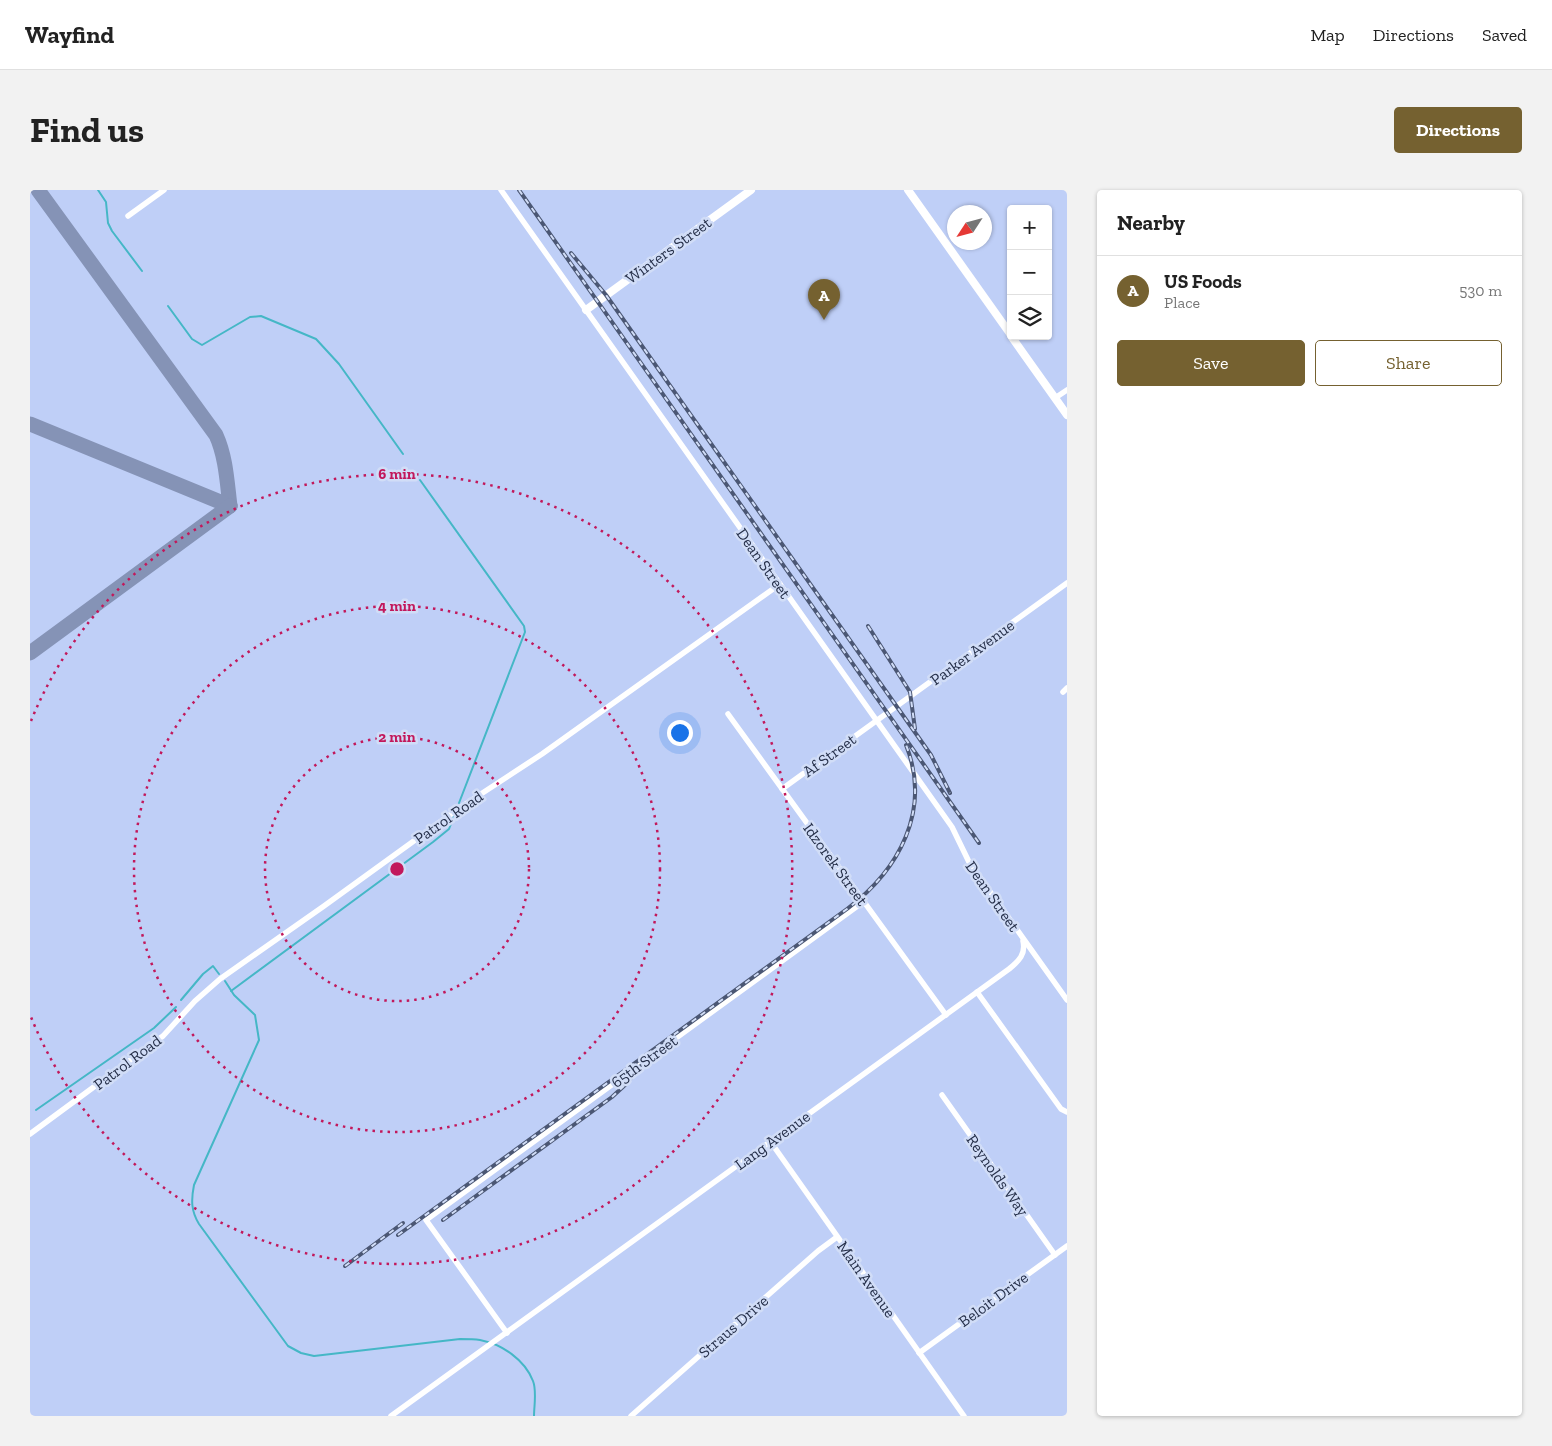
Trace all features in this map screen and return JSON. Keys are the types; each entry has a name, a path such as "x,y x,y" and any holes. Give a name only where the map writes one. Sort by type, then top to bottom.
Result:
{"main road":[{"name":"Winters Street","path":"586,310 751,190"},
{"path":"908,190 1007,330"},
{"path":"1014,340 1067,414"}],"street":[{"path":"128,216 164,190"},
{"name":"Dean Street","path":"501,190 952,827 969,862 1067,1000"},
{"path":"1055,398 1067,390"},
{"name":"Parker Avenue","path":"876,721 1067,583"},
{"name":"Patrol Road","path":"30,1134 162,1036 195,1001 220,979 433,826 547,751 780,584"},
{"name":"Idzorek Street","path":"728,714 946,1015"},
{"name":"Af Street","path":"782,789 876,721"},
{"name":"65th Street","path":"507,1333 426,1220 863,902"},
{"name":"Lang Avenue","path":"391,1416 1020,960 1024,949 1022,939"},
{"path":"977,992 1061,1109 1067,1112"},
{"name":"Reynolds Way","path":"942,1095 1055,1255"},
{"name":"Main Avenue","path":"770,1142 964,1416"},
{"name":"Straus Drive","path":"631,1416 818,1251 837,1237"},
{"name":"Beloit Drive","path":"919,1353 1067,1246"}],"waterway":[{"path":"98,190 106,202 108,223 112,231 142,271"},
{"path":"168,306 192,339 202,345 250,317 261,316 316,339 339,364 403,454"},
{"path":"420,480 524,626 525,632 459,803"},
{"path":"231,991 433,842 449,829 454,816"},
{"path":"181,1000 203,974 213,966 219,974"},
{"path":"225,981 234,995 255,1015 259,1040 194,1185 192,1205 194,1215 199,1224 288,1346 301,1353 314,1356 460,1339 488,1342 512,1354 529,1373 535,1389 534,1416"},
{"path":"36,1110 154,1028 176,1007"}],"taxiway":[{"path":"38,190 216,435 224,461 230,506"},
{"path":"30,424 230,506"},
{"path":"30,653 230,506"}],"railway":[{"path":"519,190 979,843"},
{"path":"571,253 606,295 931,755 950,793"},
{"path":"868,626 910,692 915,729"},
{"path":"398,1235 847,909 866,893 882,876 895,857 906,837 912,815 915,793 913,769 906,745"},
{"path":"443,1220 612,1097 645,1061"},
{"path":"345,1266 403,1223"}],"place":[{"name":"US Foods","path":"824,320"}]}
